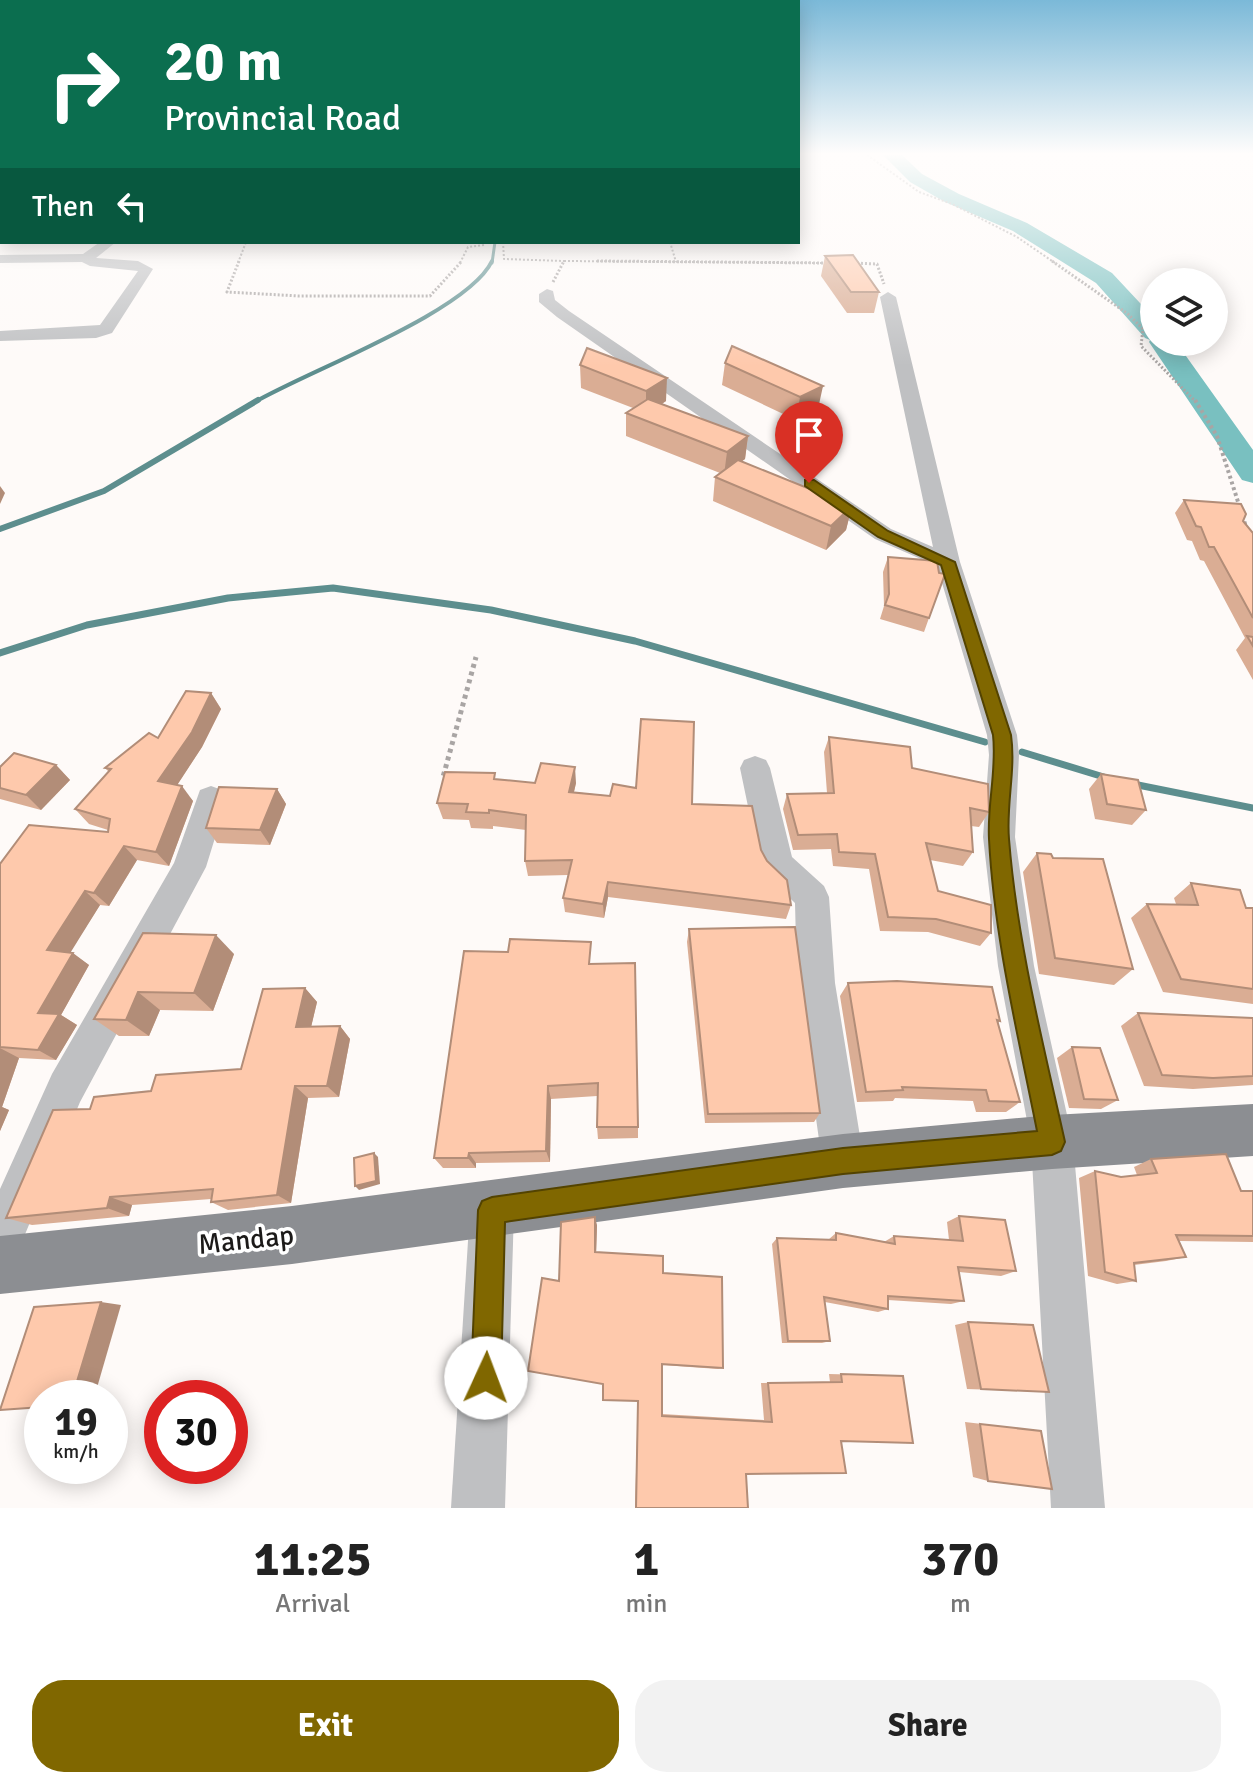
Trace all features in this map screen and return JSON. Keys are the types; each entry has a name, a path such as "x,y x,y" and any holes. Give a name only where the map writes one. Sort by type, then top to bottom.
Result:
{"main road":[{"name":"Mandap","path":"0,1265 292,1235 843,1161 1052,1142 1253,1130"}],"street":[{"path":"0,259 86,258 106,244"},
{"path":"0,336 96,333 106,329 146,269 138,265 90,262 86,258"},
{"path":"547,294 547,302 563,314 883,534 948,562"},
{"path":"888,297 948,562 1002,735 1000,851 1016,966 1052,1142 1078,1508"},
{"path":"755,768 777,864 812,897 816,983 843,1161"},
{"path":"0,1240 66,1088 189,867 211,799"},
{"path":"478,1508 492,1210"}],"path":[{"path":"994,225 1017,237 1128,314 1143,329 1141,346 1150,359 1201,408 1233,476 1248,533"},
{"path":"245,244 227,292 299,296 430,296 464,259 468,247 484,244"},
{"path":"503,244 504,259 831,263"},
{"path":"671,244 676,262"},
{"path":"547,294 564,261"},
{"path":"846,263 877,264 888,297"},
{"path":"452,781 443,777 476,657"}],"building":[{"path":"853,255 879,292 851,292 825,256"},
{"path":"732,346 823,386 800,397 725,363"},
{"path":"587,348 667,378 646,391 580,365"},
{"path":"648,399 748,436 727,452 626,413"},
{"path":"738,460 852,506 831,526 715,477"},
{"path":"1184,500 1241,504 1246,514 1243,521 1253,533 1253,618 1214,547 1209,547 1201,527 1196,526"},
{"path":"888,557 937,561 939,573 945,574 929,618 885,605 889,594"},
{"path":"186,691 211,693 192,732 158,781 182,786 156,852 124,846 94,893 85,891 47,950 73,953 38,1013 59,1014 38,1050 0,1047 0,864 29,825 108,832 110,819 75,809 111,769 105,768 149,733 158,738"},
{"path":"641,719 694,722 692,804 752,806 761,850 767,861 787,880 791,905 608,882 603,904 563,898 572,860 525,861 526,815 489,810 489,813 466,812 468,804 437,803 445,772 495,773 494,779 535,783 541,763 575,767 569,792 610,796 613,784 636,788"},
{"path":"829,737 910,747 912,768 988,784 989,812 970,808 973,852 926,843 938,891 991,905 991,933 936,919 888,917 875,854 839,852 837,834 798,835 787,794 834,793"},
{"path":"14,753 56,765 26,795 0,788 0,767"},
{"path":"1101,774 1138,780 1146,810 1107,804"},
{"path":"219,787 277,789 260,830 206,828"},
{"path":"1037,853 1051,854 1053,858 1103,859 1133,969 1055,958"},
{"path":"1191,883 1240,890 1246,908 1253,908 1253,989 1181,979 1147,904 1198,905"},
{"path":"795,927 820,1113 708,1114 689,929"},
{"path":"143,933 216,935 194,993 138,992 126,1020 94,1019"},
{"path":"510,939 591,942 589,964 635,963 638,1127 597,1127 598,1083 548,1086 546,1151 469,1153 468,1158 434,1158 464,951 508,952"},
{"path":"897,981 992,987 1000,1021 997,1020 1020,1102 989,1101 986,1090 902,1087 903,1090 866,1092 848,983"},
{"path":"305,988 296,1027 340,1026 327,1086 295,1086 277,1195 211,1202 213,1189 110,1197 107,1208 6,1218 53,1110 90,1109 94,1097 151,1091 156,1075 241,1069 263,989"},
{"path":"1138,1013 1253,1018 1253,1076 1213,1078 1162,1075"},
{"path":"1072,1047 1100,1048 1118,1100 1084,1099"},
{"path":"374,1153 376,1181 355,1186 354,1158"},
{"path":"1226,1154 1241,1191 1253,1191 1253,1236 1176,1235 1186,1257 1134,1263 1136,1281 1105,1272 1095,1171 1121,1177 1157,1173 1151,1159"},
{"path":"959,1216 1005,1220 1016,1271 958,1267 964,1301 888,1296 888,1309 824,1297 830,1341 788,1341 777,1238 836,1240 836,1233 895,1244 894,1236 963,1241"},
{"path":"595,1217 595,1252 663,1256 663,1273 722,1277 723,1368 662,1364 662,1416 772,1422 768,1383 842,1382 841,1374 903,1376 913,1443 841,1441 846,1473 746,1474 748,1508 636,1508 638,1401 603,1400 603,1384 528,1371 542,1278 559,1281 561,1222"},
{"path":"101,1302 77,1380 24,1380 24,1408 0,1410 34,1307"},
{"path":"968,1322 1033,1325 1049,1392 981,1389"},
{"path":"980,1424 1041,1431 1052,1489 988,1481"}],"waterway":[{"path":"1016,225 1104,278 1140,318"},
{"path":"492,263 495,244"},
{"path":"255,402 420,320 477,280 492,261"},
{"path":"1174,356 1253,473"},
{"path":"0,529 104,491 258,400"},
{"path":"0,653 87,625 228,598 333,588 491,610 635,641 985,742"},
{"path":"1022,752 1107,778"},
{"path":"1128,783 1253,808"}],"route":[{"path":"486,1378 492,1210 843,1161 1052,1142 1016,966 999,837 1004,755 1002,735 948,562 883,534 809,483"}]}
